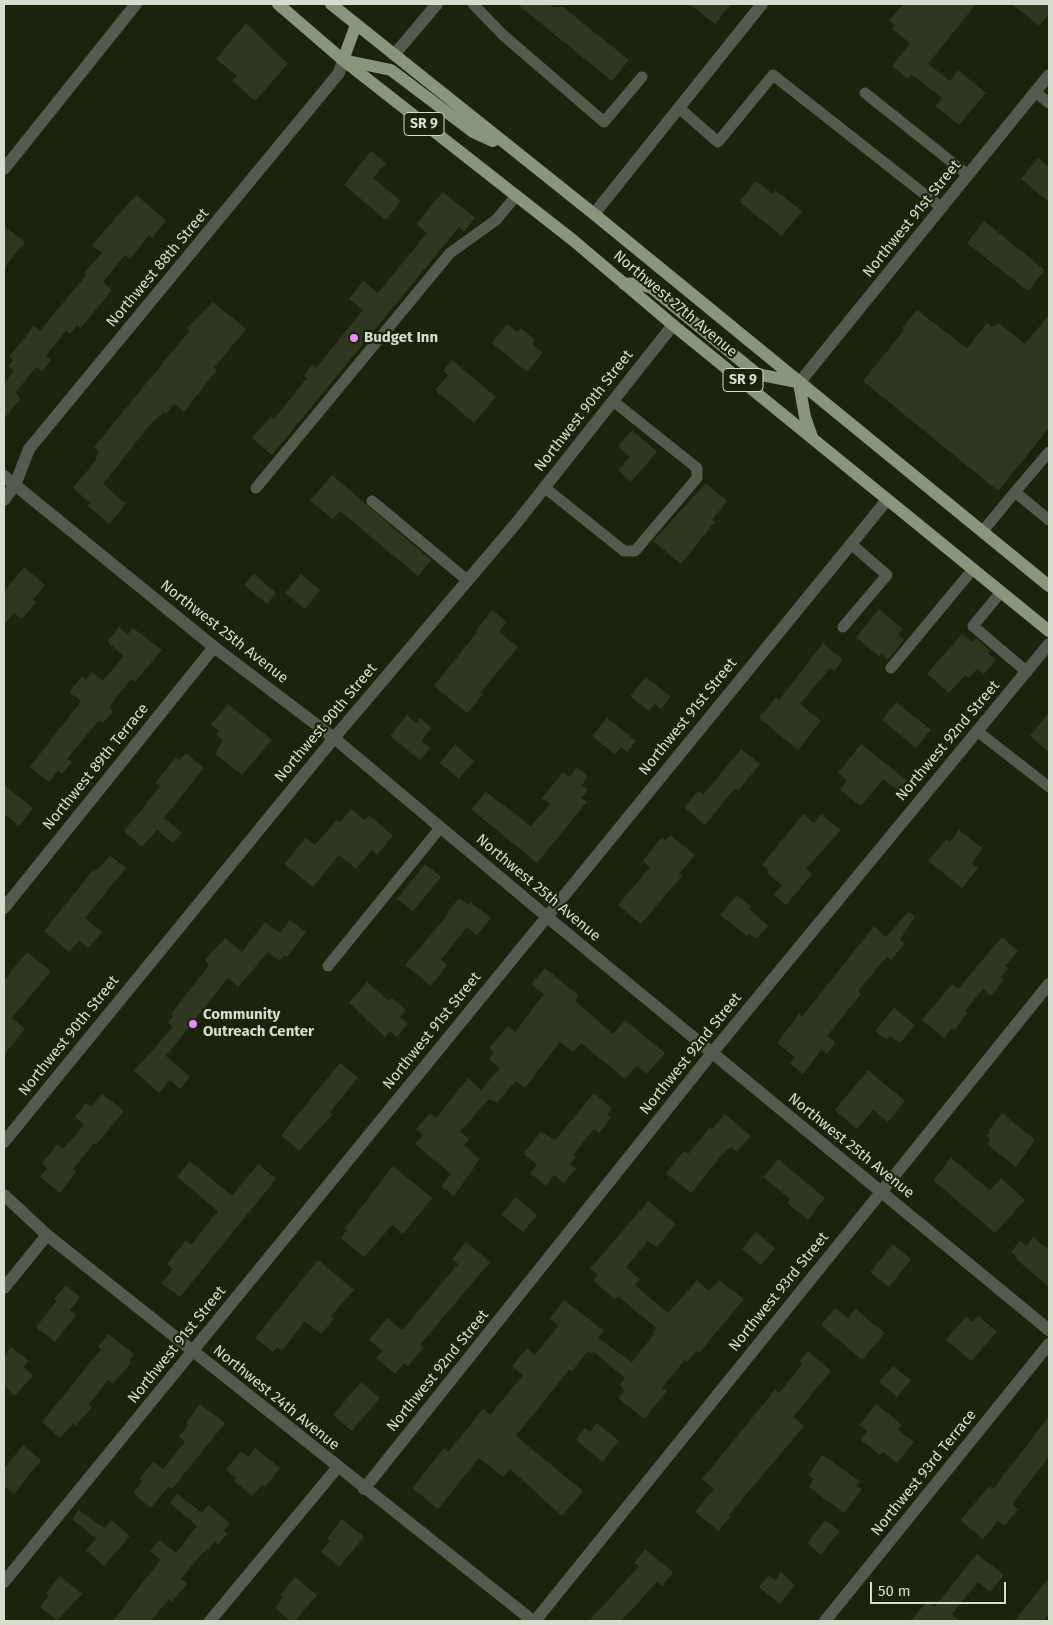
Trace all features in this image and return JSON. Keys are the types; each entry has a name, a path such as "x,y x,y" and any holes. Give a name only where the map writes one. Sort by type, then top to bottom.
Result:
{"main road":[{"name":"Northwest 27th Avenue","path":"278,4 344,60 516,196 1049,631"},
{"name":"Northwest 27th Avenue","path":"331,4 594,214 1049,586"},
{"path":"356,25 344,60 391,70 473,132 511,149"},
{"path":"624,284 638,283 652,288 757,374 799,383 804,417 812,437"}],"street":[{"path":"4,170 136,4"},
{"path":"394,55 437,4"},
{"path":"594,214 762,4"},
{"name":"Northwest 88th Street","path":"4,500 15,485 29,449 339,73 344,60"},
{"name":"Northwest 91st Street","path":"799,383 1049,75"},
{"name":"Northwest 90th Street","path":"4,1142 334,738 544,487 673,325"},
{"name":"Northwest 25th Avenue","path":"4,476 214,646 334,738 546,916 1049,1330"},
{"name":"Northwest 91st Street","path":"4,1582 887,500"},
{"name":"Northwest 92nd Street","path":"364,1489 712,1053 1049,644"},
{"name":"Northwest 89th Terrace","path":"4,908 214,646"},
{"name":"Northwest 93rd Street","path":"534,1621 1049,984"},
{"name":"Northwest 24th Avenue","path":"4,1195 47,1235 337,1468 534,1621"},
{"path":"4,1288 47,1235"},
{"name":"Northwest 93rd Terrace","path":"825,1621 1049,1344"},
{"path":"210,1621 337,1468"}],"lane":[{"path":"473,4 502,35 604,122 642,77"},
{"path":"678,108 718,142 773,75 942,208"},
{"path":"1035,92 1049,103"},
{"path":"865,93 968,175"},
{"path":"256,488 450,254 496,220 516,196"},
{"path":"544,487 624,551 634,551 697,478 697,468 612,401"},
{"path":"982,532 1049,452"},
{"path":"1015,492 1049,520"},
{"path":"372,501 467,580"},
{"path":"843,626 887,574 851,544"},
{"path":"891,668 973,569"},
{"path":"1001,592 973,626 1026,672"},
{"path":"977,731 1049,787"},
{"path":"328,966 440,828"}],"building":[{"path":"517,4 549,4 553,7 563,7 629,60 612,81"},
{"path":"689,4 731,4 715,24"},
{"path":"903,4 976,4 928,64 950,81 958,70 986,93 959,125 935,106 942,98 911,74 908,79 892,66 910,43 892,29 895,25 889,21"},
{"path":"1012,4 1049,4 1049,14 1039,26"},
{"path":"246,23 288,64 255,101 232,81 237,76 216,59"},
{"path":"371,151 386,163 373,178 401,201 386,220 344,185"},
{"path":"1038,158 1049,167 1049,202 1021,179"},
{"path":"756,181 773,194 776,191 802,211 782,236 739,202"},
{"name":"Budget Inn","path":"443,192 475,218 464,232 459,227 272,455 252,438 271,416 274,419 307,378 304,376 312,365 316,368 363,310 349,299 363,281 378,293 427,233 416,224"},
{"path":"136,195 166,220 152,238 149,235 130,259 125,255 103,282 112,290 81,328 77,325 70,334 66,331 46,356 51,360 42,371 36,367 15,393 21,398 4,419 4,383 14,371 8,366 13,360 9,357 34,326 40,331 86,275 84,273 102,253 92,245"},
{"path":"984,221 1045,270 1028,291 967,243"},
{"path":"4,226 25,242 4,268"},
{"path":"213,302 246,329 214,368 217,370 184,412 174,404 166,414 164,412 148,427 103,484 126,504 109,524 88,506 90,503 73,488 97,459 95,458 99,452 94,447 190,330 187,328"},
{"path":"917,310 967,348 987,323 992,327 999,323 1025,344 1049,315 1049,428 998,491 863,381 904,330 902,328"},
{"path":"507,324 517,332 521,328 535,340 532,344 543,353 527,372 492,343"},
{"path":"452,360 496,397 474,423 435,390 448,375 443,371"},
{"path":"632,430 657,452 631,482 618,470 630,457 618,446"},
{"path":"332,475 431,560 418,576 340,511 333,519 310,501"},
{"path":"706,483 727,501 712,520 715,522 681,564 653,541"},
{"path":"24,567 45,585 33,600 36,602 22,619 14,613 4,624 4,591"},
{"path":"254,574 276,593 267,604 244,585"},
{"path":"301,574 320,590 305,609 285,593"},
{"path":"879,609 903,629 898,634 904,640 888,660 882,654 880,657 856,637"},
{"path":"492,610 506,622 499,632 518,647 481,692 483,694 467,713 434,686"},
{"path":"119,627 128,634 133,628 162,650 135,682 131,679 109,707 113,711 103,723 99,720 67,759 72,762 62,774 58,771 49,782 30,767 81,701 69,692 82,676 86,680 92,672 103,681 124,656 107,642"},
{"path":"962,634 972,642 976,638 990,651 988,653 996,660 984,674 977,669 969,678 965,675 949,693 927,674"},
{"path":"823,643 843,660 834,671 830,668 800,704 821,721 798,750 759,718 776,697 779,700"},
{"path":"646,677 671,697 661,709 655,704 649,711 630,696"},
{"path":"896,702 931,730 916,748 882,720"},
{"path":"228,704 272,740 242,775 215,754 223,740 216,735 219,731 211,725"},
{"path":"1049,712 1049,752 1030,736"},
{"path":"407,715 416,723 420,718 432,728 421,741 430,748 420,760 390,736"},
{"path":"607,718 636,741 627,752 621,747 615,754 592,736"},
{"path":"455,744 474,761 459,779 440,763"},
{"path":"861,744 915,787 907,797 883,779 861,806 840,790 847,780 838,773"},
{"path":"741,749 760,764 738,791 735,788 705,825 684,807 698,791 703,795"},
{"path":"186,753 204,768 164,818 182,833 173,843 157,830 142,847 124,831 160,787 155,783 176,757 179,760"},
{"path":"577,767 588,776 582,785 588,790 581,798 587,802 537,863 471,809 486,792 531,826 550,804 542,798 563,772 569,777"},
{"path":"4,785 33,808 19,826 4,814"},
{"path":"351,809 365,820 369,815 393,836 377,855 372,850 356,869 339,855 313,887 284,864 306,838 315,845 337,820 340,822"},
{"path":"803,814 814,823 821,814 841,830 806,869 812,874 786,905 774,895 782,885 767,873 769,870 762,865"},
{"path":"959,830 983,849 972,863 978,868 962,888 928,861 946,839 950,842"},
{"path":"670,835 695,855 679,874 682,876 641,924 618,905 650,867 643,861 661,838 665,841"},
{"path":"110,856 126,868 85,918 102,932 88,948 79,941 69,952 44,931 94,869 96,871"},
{"path":"425,864 441,877 413,911 397,899"},
{"path":"737,895 751,906 749,909 768,926 756,939 749,934 747,936 720,915"},
{"path":"459,898 468,905 470,902 491,918 477,935 467,927 441,960 447,965 431,986 405,965 449,913"},
{"path":"908,912 915,916 900,940 904,944 891,960 887,957 858,991 861,994 827,1036 835,1042 827,1054 822,1049 803,1074 790,1064 795,1057 777,1043 799,1014 802,1017 874,926 886,937"},
{"path":"290,920 306,932 287,957 284,955 279,961 268,952 238,987 228,978 166,1056 190,1077 180,1089 170,1080 159,1093 134,1071 173,1027 168,1022 173,1016 171,1014 209,965 205,960 225,938 242,952 265,922 280,933"},
{"path":"1002,937 1018,951 1005,966 1008,968 1001,977 1004,979 991,996 983,989 965,1011 967,1013 958,1025 954,1030 952,1028 944,1038 922,1020 952,984 958,989"},
{"path":"27,952 51,971 12,1018 25,1029 4,1055 4,980"},
{"path":"545,968 579,996 575,1001 613,1034 625,1020 665,1053 647,1074 637,1066 625,1079 581,1043 573,1052 560,1042 525,1088 516,1081 497,1103 489,1099 460,1132 469,1139 464,1145 480,1159 454,1196 441,1186 451,1174 415,1144 423,1135 416,1129 430,1113 436,1118 468,1078 481,1090 500,1068 489,1059 494,1052 489,1048 508,1026 515,1032 544,994 531,984"},
{"path":"367,982 389,1001 392,998 406,1010 400,1017 408,1024 397,1037 390,1031 385,1037 349,1003"},
{"path":"894,1008 915,1025 900,1043 890,1036 887,1040 875,1031"},
{"path":"340,1063 358,1078 330,1112 333,1114 299,1151 281,1135"},
{"path":"868,1070 905,1101 888,1122 873,1110 857,1129 835,1110"},
{"path":"594,1093 612,1108 607,1114 611,1118 599,1133 594,1129 573,1155 576,1157 570,1164 576,1168 564,1183 554,1175 546,1186 530,1173 537,1165 523,1154 541,1132 555,1140"},
{"path":"102,1094 124,1111 73,1169 76,1172 60,1193 40,1177 47,1168 42,1163 57,1145 63,1149 84,1125 75,1117 86,1103 91,1107"},
{"path":"1002,1113 1035,1140 1016,1167 987,1144 990,1139 986,1136 990,1132 988,1131"},
{"path":"725,1114 751,1136 737,1152 731,1147 723,1154 691,1193 666,1173 684,1151 688,1154 710,1127 712,1129"},
{"path":"951,1158 990,1190 1001,1178 1025,1200 995,1233 933,1180"},
{"path":"778,1159 825,1198 808,1220 787,1203 790,1199 763,1177"},
{"path":"190,1161 232,1196 258,1164 276,1179 180,1297 161,1283 173,1269 167,1264 186,1240 191,1245 218,1211 177,1177"},
{"path":"393,1166 432,1198 403,1234 392,1225 364,1257 341,1238 347,1230 345,1228"},
{"path":"516,1197 537,1215 523,1232 501,1215"},
{"path":"648,1201 676,1224 657,1247 648,1241 626,1267 640,1279 635,1285 668,1313 697,1280 709,1291 719,1280 744,1299 699,1353 697,1351 687,1362 685,1360 662,1388 667,1391 644,1419 618,1398 625,1390 619,1385 625,1378 593,1351 591,1354 588,1351 572,1371 570,1369 516,1436 583,1491 562,1516 510,1469 503,1477 479,1458 438,1509 412,1488 444,1448 448,1452 483,1409 490,1415 523,1375 512,1366 527,1348 535,1355 558,1326 550,1318 564,1300 604,1331 598,1338 632,1362 654,1334 656,1328 618,1296 615,1300 593,1280 598,1275 590,1269"},
{"path":"756,1232 775,1248 761,1265 742,1249"},
{"path":"1033,1237 1049,1250 1049,1287 1016,1259 1017,1257 1011,1252 1020,1241 1026,1246"},
{"path":"466,1242 490,1262 420,1345 424,1348 408,1366 404,1363 395,1374 376,1358 383,1351 369,1340 387,1318 402,1330 458,1264 452,1259"},
{"path":"893,1244 911,1259 889,1287 870,1272"},
{"path":"318,1260 354,1290 331,1316 334,1319 321,1334 305,1321 282,1351 277,1347 273,1352 255,1338"},
{"path":"66,1285 80,1297 70,1310 76,1315 55,1342 36,1327 57,1301 54,1299"},
{"path":"835,1308 848,1318 855,1309 885,1333 862,1360 821,1325"},
{"path":"978,1316 997,1332 971,1361 946,1340 966,1317 972,1322"},
{"path":"108,1334 134,1354 129,1361 131,1363 113,1384 108,1380 89,1404 92,1407 76,1426 73,1423 60,1438 42,1422 101,1349 98,1346"},
{"path":"11,1347 29,1361 23,1367 33,1375 15,1396 4,1386 4,1356"},
{"path":"808,1351 831,1371 793,1417 804,1426 728,1516 730,1517 719,1531 695,1512 714,1489 702,1479 775,1390 779,1393 802,1364 799,1361"},
{"path":"893,1366 911,1380 897,1397 879,1382"},
{"path":"361,1382 380,1398 352,1431 333,1415"},
{"path":"200,1404 225,1423 172,1489 169,1486 151,1508 133,1493 142,1481 139,1479 153,1462 163,1469 185,1442 179,1437 188,1425 186,1423"},
{"path":"876,1404 902,1425 898,1430 914,1442 897,1463 883,1452 880,1455 860,1439 867,1431 859,1425"},
{"path":"1049,1416 1049,1457 1012,1504 1018,1509 1005,1526 998,1521 983,1539 960,1520 990,1486 993,1489"},
{"path":"597,1423 619,1441 602,1462 576,1440 585,1428 590,1432"},
{"path":"23,1445 41,1460 14,1494 4,1486 4,1469"},
{"path":"255,1448 280,1468 265,1487 262,1485 252,1496 234,1481 236,1478 226,1470 241,1451 248,1457"},
{"path":"822,1455 860,1481 857,1486 862,1489 844,1513 809,1487 814,1479 808,1475"},
{"path":"177,1494 202,1513 208,1505 230,1523 224,1531 227,1534 218,1545 215,1542 205,1553 203,1552 181,1579 187,1584 172,1602 169,1599 151,1621 113,1621 160,1560 150,1551 160,1540 176,1553 197,1526 170,1503"},
{"path":"79,1510 104,1528 111,1520 130,1536 104,1566 86,1550 96,1539 72,1519"},
{"path":"342,1519 364,1537 339,1567 321,1552 330,1541 327,1538"},
{"path":"825,1520 840,1531 821,1555 807,1543"},
{"path":"645,1549 673,1572 662,1586 657,1582 621,1621 589,1621 639,1566 634,1563"},
{"path":"977,1554 1004,1575 990,1592 978,1582 952,1614 960,1621 910,1621 928,1601 934,1607"},
{"path":"781,1572 795,1585 780,1604 759,1587 769,1575 775,1580"},
{"path":"60,1576 82,1594 57,1621 40,1607 49,1595 46,1593"},
{"path":"295,1577 317,1595 295,1621 290,1621 275,1608 283,1597 280,1595"},
{"path":"1049,1578 1049,1614 1043,1621 1014,1621"}],"place":[{"name":"Budget Inn","path":"354,338"},
{"name":"Community Outreach Center","path":"193,1024"}]}
